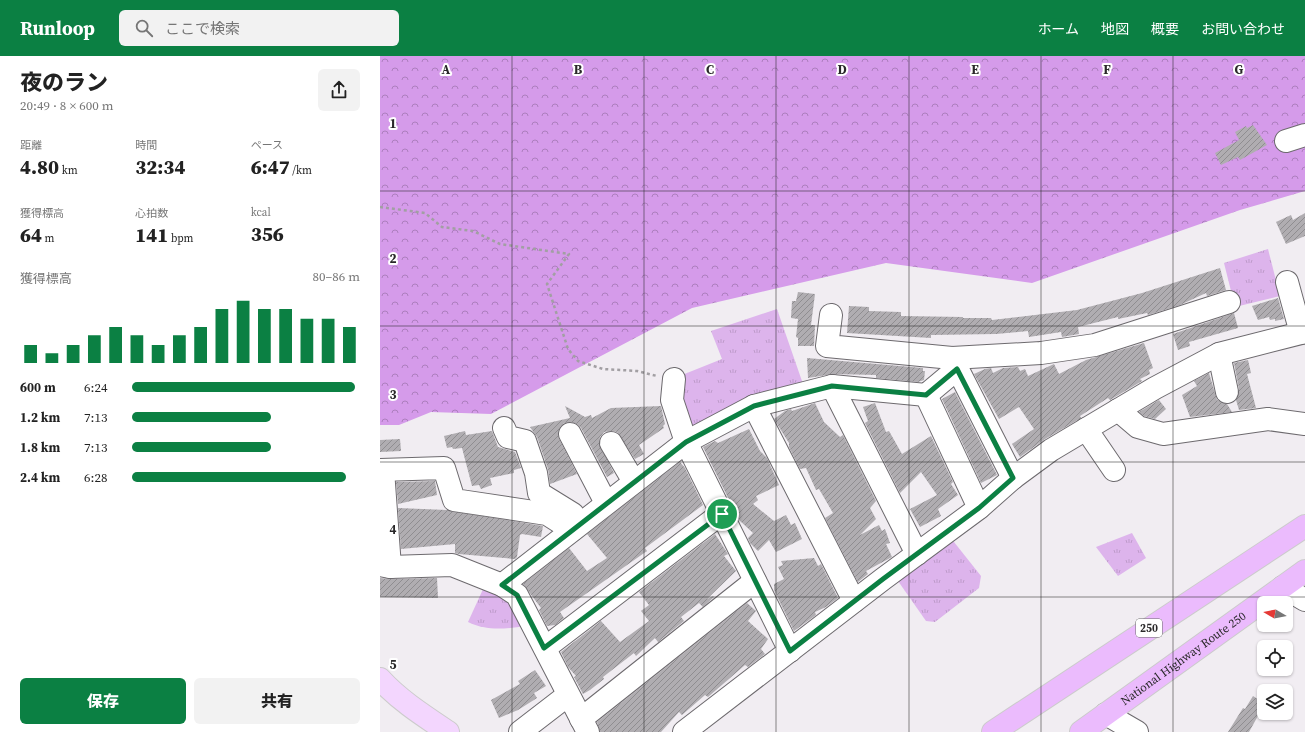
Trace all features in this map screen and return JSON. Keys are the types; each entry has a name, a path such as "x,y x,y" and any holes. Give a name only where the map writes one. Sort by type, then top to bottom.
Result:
{"highway":[{"name":"250","path":"993,732 1305,526"},
{"name":"National Highway Route 250","path":"1081,732 1305,571"}],"main road":[{"path":"380,679 420,714 448,732"}],"street":[{"path":"684,732 854,601 979,508 1013,478 1051,450 1155,388 1219,354 1303,333 1286,282"},
{"path":"831,315 827,346 954,363 1041,353 1095,344 1229,302"},
{"path":"1219,354 1227,392"},
{"path":"926,395 954,363"},
{"path":"954,363 1013,478"},
{"path":"502,585 686,442 754,406 832,386 926,395"},
{"path":"832,386 917,554"},
{"path":"673,390 686,442 790,651"},
{"path":"926,395 979,508"},
{"path":"754,406 854,601"},
{"path":"1118,410 1138,427 1163,434 1268,419 1305,424"},
{"path":"504,428 508,437 525,441 536,473 539,493 578,525"},
{"path":"1086,429 1114,470"},
{"path":"570,434 606,504"},
{"path":"611,444 634,482"},
{"path":"578,525 547,514 454,500 444,468 382,470 385,566 452,565 502,585 517,595 584,725 755,581"},
{"path":"544,648 722,514"},
{"path":"1283,587 1305,600"},
{"path":"520,732 568,695"},
{"path":"1106,714 1137,732"}],"path":[{"path":"380,207 425,213 442,227 473,231 500,244 569,254 547,284 568,349 578,360 603,369 637,371 656,374 673,390"}],"green space":[{"path":"380,56 1305,56 1305,191 1240,210 1032,283 886,263 692,308 491,414 431,412 399,425 380,425"},
{"path":"1268,249 1280,296 1235,307 1224,263"},
{"path":"777,309 803,384 691,433 679,404 682,375 722,359 711,331"},
{"path":"1132,533 1146,558 1118,576 1096,547"},
{"path":"939,540 954,542 981,576 979,588 935,622 926,621 898,581"},
{"path":"484,587 513,600 526,626 489,628 468,622"}],"building":[{"path":"1253,125 1267,145 1240,160 1238,157 1221,165 1215,153 1239,140 1235,132 1246,126 1247,128"},
{"path":"1305,213 1305,236 1286,244 1276,222 1291,215 1293,220"},
{"path":"1220,268 1226,290 1207,296 1206,293 1180,305 1148,315 1147,313 1118,319 1118,317 1078,327 1079,334 1062,337 1061,332 1029,337 1028,331 996,334 931,335 931,338 847,333 849,306 869,307 869,311 901,312 901,316 991,318 992,320 1077,310 1142,293"},
{"path":"798,292 815,294 811,325 815,325 814,346 798,346 798,338 796,337 798,319 791,318 792,301 796,301"},
{"path":"1278,298 1284,319 1275,321 1275,319 1270,320 1269,317 1258,320 1252,306"},
{"path":"1234,313 1238,328 1189,342 1190,346 1178,350 1173,334"},
{"path":"1144,343 1153,368 1149,370 1150,374 1140,379 1142,381 1110,400 1108,398 1080,416 1081,418 1045,439 1020,457 1012,444 1034,429 1019,407 999,419 974,374 991,368 993,373 1003,368 1018,367 1020,371 1025,369 1028,376 1054,364 1059,374 1086,360"},
{"path":"807,358 923,368 923,371 925,371 924,380 918,382 876,378 876,375 833,374 808,378"},
{"path":"1248,360 1251,373 1247,374 1256,408 1239,410 1236,400 1239,389 1234,363"},
{"path":"1209,373 1217,400 1227,404 1232,412 1190,417 1182,395 1197,386 1194,381"},
{"path":"955,392 997,475 981,483 942,399"},
{"path":"1159,400 1166,409 1155,419 1144,416 1139,412"},
{"path":"815,403 824,422 840,437 843,435 876,501 870,508 876,519 860,535 879,525 882,531 885,529 890,543 886,544 892,557 866,571 868,574 858,582 825,518 833,513 819,489 816,490 806,468 800,469 789,447 789,443 774,419 785,411 791,409 792,411"},
{"path":"875,403 886,432 889,431 902,454 931,436 953,482 951,484 958,495 938,509 941,516 920,527 910,509 937,495 921,472 900,493 865,423 868,421 863,407"},
{"path":"565,406 585,417 591,415 592,418 611,408 661,406 665,424 663,426 664,428 639,445 644,454 635,459 617,432 604,432 600,437 599,444 614,473 607,477 581,428 577,424 571,422 564,423 560,427 558,433 559,439 577,474 550,484 548,469 537,437 530,427 570,418"},
{"path":"749,429 760,451 767,458 779,485 756,496 758,500 753,504 774,521 786,515 791,525 795,523 802,539 776,552 769,540 758,551 750,543 748,538 753,533 739,520 703,447 715,441 718,443"},
{"path":"465,431 466,435 492,431 498,447 515,452 521,468 514,470 514,473 490,478 492,485 481,489 479,485 472,486 462,448 447,448 444,436"},
{"path":"400,439 401,451 380,452 380,440"},
{"path":"680,462 685,468 703,505 645,548 647,551 560,612 564,618 555,625 547,626 539,610 541,608 523,584 569,548 587,571 607,558 587,534"},
{"path":"435,481 437,495 398,504 396,482"},
{"path":"398,508 447,510 543,526 541,537 520,535 517,557 515,559 455,553 455,544 401,549"},
{"path":"715,534 728,554 724,556 736,571 707,599 713,596 714,597 703,607 699,603 681,617 684,621 658,642 655,638 636,656 634,653 603,677 604,679 583,694 574,677 576,676 568,667 561,652 601,621 620,642 649,621 641,611 649,605 639,592"},
{"path":"814,558 818,566 821,564 838,598 826,607 815,612 816,615 794,631 774,590 774,584 784,579 778,567 783,565 781,561"},
{"path":"380,578 437,578 438,598 380,597"},
{"path":"747,603 756,611 748,621 768,639 761,649 765,654 748,667 745,665 708,697 705,695 682,715 679,712 661,732 600,732 597,722"},
{"path":"535,670 546,686 534,693 537,698 518,710 499,718 491,700 520,684 518,681"},
{"path":"1253,696 1257,699 1257,718 1249,732 1228,732 1243,708 1245,709"}],"route":[{"path":"957,369 1013,478 979,508 883,579 790,651 722,514 544,648 517,595 502,585 686,442 754,406 832,386 926,395 957,369"}]}
